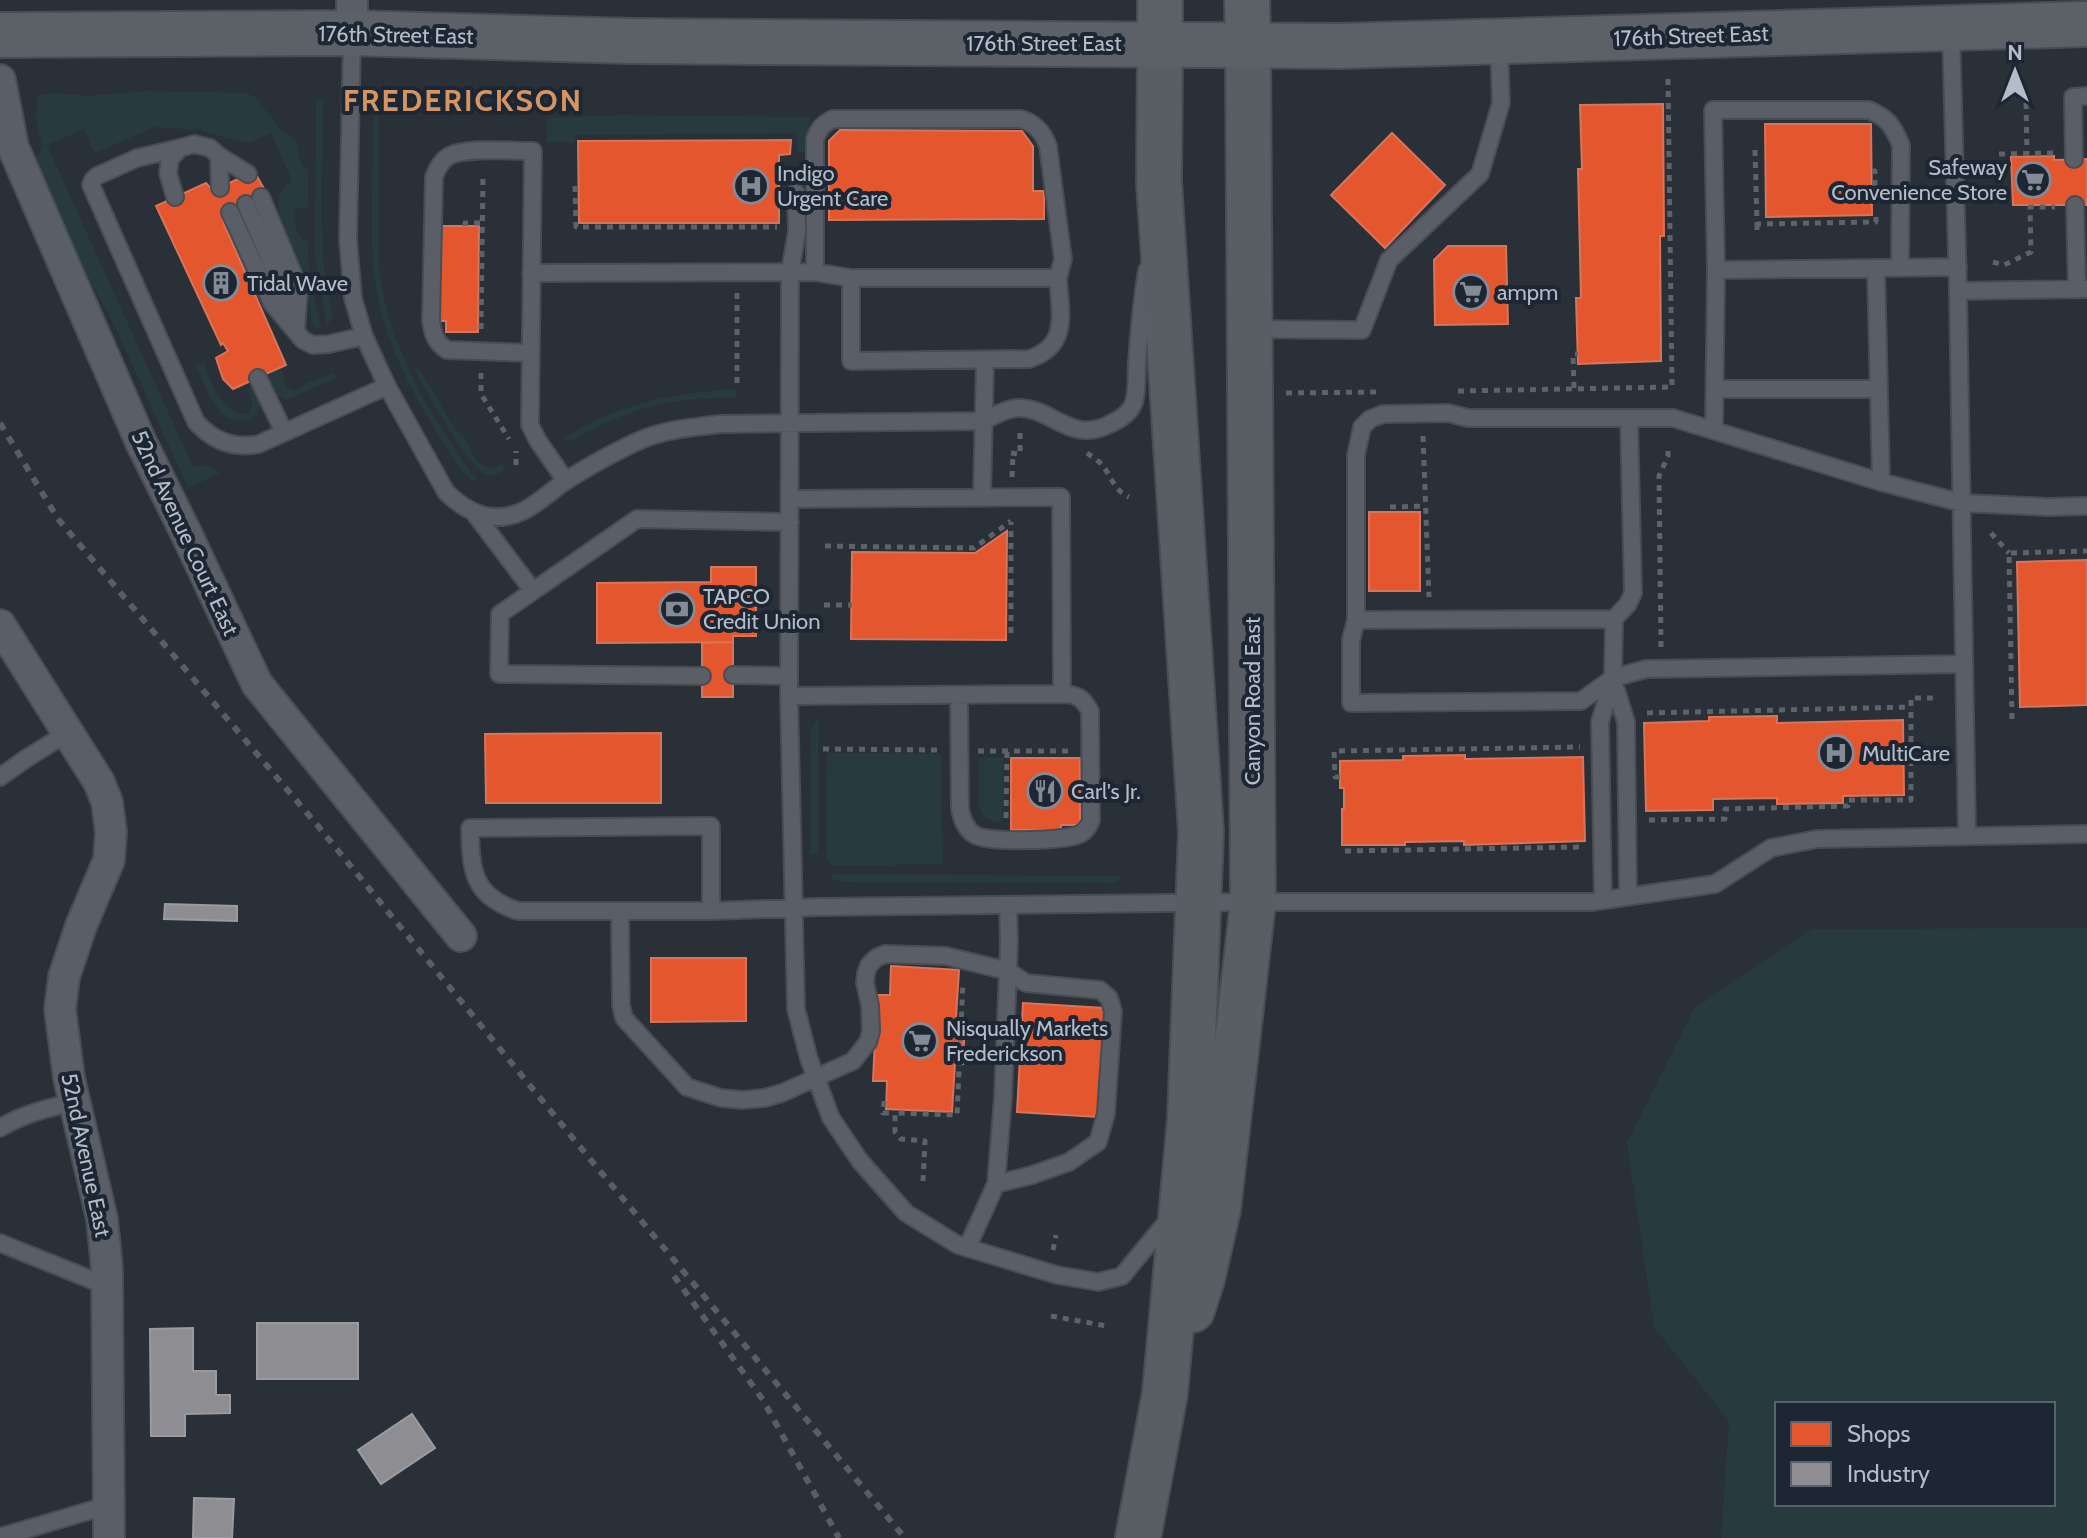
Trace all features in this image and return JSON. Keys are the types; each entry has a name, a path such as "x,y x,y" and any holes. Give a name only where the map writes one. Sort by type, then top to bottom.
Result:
{"main road":[{"name":"Canyon Road East","path":"1138,1538 1165,1393 1190,1119 1201,832 1159,182 1160,0"},
{"name":"Canyon Road East","path":"1165,1393 1202,1279 1218,1209 1253,902 1247,0"},
{"name":"176th Street East","path":"0,35 352,17 630,41 1340,46 1499,41 1950,14 2087,24"}],"street":[{"name":"52nd Avenue Court East","path":"0,80 13,147 19,162 140,440 257,684 461,936"},
{"name":"52nd Avenue East","path":"0,625 99,782 107,802 111,832 109,860 72,951 64,977 60,1009 74,1102 102,1219 107,1286 109,1538"}],"lane":[{"path":"1950,14 1958,267 1967,836"},
{"path":"352,17 348,239 353,298 364,336 387,386 446,492 475,514 509,516 525,510 617,451 656,434 719,424 983,421 1017,408 1034,410 1076,429 1105,427 1124,417 1133,404 1140,315 1159,182"},
{"path":"1249,329 1362,330 1389,260 1480,174 1501,103 1499,41"},
{"path":"2067,159 2073,97 2087,96"},
{"path":"1714,431 1716,270 1713,110 1869,110 1883,116 1901,145 1900,268"},
{"path":"815,272 815,139 824,124 833,119 1021,119 1039,130 1048,146 1063,259 1058,278 1059,334 1042,355 1029,359 985,361 851,361 851,278"},
{"path":"219,156 234,181 219,156 210,148 194,144 137,158 97,176 91,185 196,422 215,439 240,446 259,444 387,386"},
{"path":"175,197 168,173 170,159 180,148"},
{"path":"530,353 447,350 438,344 432,333 434,177 446,158 460,152 533,151 530,425 566,481"},
{"path":"796,193 797,231 790,272 789,676 796,1009 831,1118 860,1161 906,1213 958,1245 1057,1275 1098,1282 1122,1276 1181,1204"},
{"path":"253,201 296,329"},
{"path":"1958,291 2082,289 2068,205"},
{"path":"230,212 272,303 303,340 313,345 329,344 364,336"},
{"path":"1716,270 1958,267"},
{"path":"1876,268 1881,482"},
{"path":"531,273 815,272 851,278 1058,278"},
{"path":"982,497 985,361"},
{"path":"258,378 284,432"},
{"path":"1715,389 1879,389"},
{"path":"1964,664 1646,669 1613,678 1581,701 1351,703 1351,640 1356,620 1356,455 1362,427 1370,419 1383,414 1448,413 1468,418 1673,418 1881,482 1962,503 2087,506"},
{"path":"1603,900 1600,722 1613,678 1614,619 1628,604 1633,593 1629,418"},
{"path":"790,499 1061,497 1062,694"},
{"path":"475,514 533,591"},
{"path":"702,676 499,674 500,614 637,519 790,522"},
{"path":"1356,620 1614,619"},
{"path":"733,675 789,676"},
{"path":"1613,678 1626,722 1628,896"},
{"path":"789,696 1074,694 1085,701 1090,711 1091,820 1088,828 1063,839 988,839 976,836 968,829 960,809 959,695"},
{"path":"0,777 69,732"},
{"path":"711,911 711,826 470,828 471,864 475,878 491,898 518,911 711,911 793,907 1253,902 1591,902 1715,884 1771,848 1817,839 2087,834"},
{"path":"967,1248 996,1184 1003,1098 1008,905"},
{"path":"620,911 621,1005 624,1018 687,1087 721,1098 764,1098 800,1086 853,1061 868,1042 870,1019 866,973 876,958 885,954 946,956 1008,971 1026,983 1100,990 1109,998 1113,1011 1106,1114 1098,1142 1069,1162 996,1184"},
{"path":"0,1128 15,1119 74,1102"},
{"path":"0,1243 107,1286"},
{"path":"0,1537 109,1505"}],"path":[{"path":"1452,391 1672,387 1668,78"},
{"path":"2026,103 2027,154"},
{"path":"1755,150 1757,236"},
{"path":"1999,154 2059,153 2067,159"},
{"path":"1872,171 1875,171 1875,196"},
{"path":"481,342 483,175"},
{"path":"575,186 576,227 778,227"},
{"path":"1993,262 2004,265 2031,252 2030,207 2068,205"},
{"path":"1757,224 1876,222 1876,209"},
{"path":"465,226 465,223 482,223"},
{"path":"737,289 737,384"},
{"path":"1574,388 1573,354 1578,354"},
{"path":"481,363 481,394 517,453 516,465"},
{"path":"1285,393 1376,392"},
{"path":"1416,601 1429,601 1423,425"},
{"path":"1012,479 1012,453 1020,454 1020,433 1030,433"},
{"path":"1661,647 1659,476 1668,456 1668,447"},
{"path":"1086,453 1099,461 1116,489 1129,497"},
{"path":"1390,507 1426,506"},
{"path":"825,546 974,548 1011,521 1011,633"},
{"path":"1991,533 2009,553 2012,719"},
{"path":"2009,553 2087,551"},
{"path":"824,605 852,605"},
{"path":"1642,820 1725,819 1725,809 1848,806 1848,800 1911,800 1911,698 1934,698"},
{"path":"1638,713 1911,707"},
{"path":"1340,777 1335,777 1334,751 1588,745"},
{"path":"823,749 948,750"},
{"path":"969,751 1077,751"},
{"path":"1006,824 1007,751"},
{"path":"1345,851 1586,847"},
{"path":"884,1101 883,1113 957,1115 963,970"},
{"path":"895,1113 895,1132 901,1139 925,1141 923,1181"},
{"path":"1053,1250 1056,1235"},
{"path":"1051,1316 1107,1326"}],"green space":[{"path":"149,91 247,93 256,98 280,128 296,141 301,165 308,170 308,207 295,211 294,220 298,233 308,242 309,273 321,328 316,328 312,323 307,288 279,213 279,195 292,181 271,133 248,143 198,130 155,127 97,152 92,149 84,129 47,145 193,467 204,464 220,473 188,488 118,333 30,157 37,156 42,147 36,117 36,96"},
{"path":"316,101 323,102 322,237 333,316 327,326 315,258"},
{"path":"373,103 379,103 378,240 386,308 418,390 463,462 477,478 473,482 450,454 412,389 396,354 378,300 372,251"},
{"path":"621,115 809,117 807,152 798,152 796,133 575,135 575,142 547,142 547,118"},
{"path":"205,363 218,395 237,413 245,415 251,409 247,390 252,387 260,404 252,418 234,420 219,410 196,367"},
{"path":"414,367 420,370 457,432 462,433 481,464 493,467 501,464 506,469 497,474 483,473 466,455"},
{"path":"281,369 286,387 296,391 308,382 334,373 336,378 286,400 274,394 266,376"},
{"path":"736,389 736,397 665,403 610,421 571,441 564,439 604,417 646,402"},
{"path":"818,718 818,854 810,854 811,731"},
{"path":"827,753 941,754 943,864 833,866 826,859"},
{"path":"979,758 1003,758 1002,823 987,818 980,810"},
{"path":"832,874 1120,876 1117,883 842,882 832,879"},
{"path":"2087,928 2087,1538 1721,1538 1729,1421 1654,1327 1627,1143 1694,1009 1812,929"}],"building: Shops":[{"path":"1663,104 1661,361 1578,364 1576,298 1581,298 1580,105"},
{"path":"1765,124 1871,124 1872,215 1766,217"},
{"path":"840,130 1022,131 1033,146 1033,191 1044,191 1044,219 829,220 829,141"},
{"path":"1392,133 1445,185 1385,248 1331,195"},
{"path":"791,140 790,154 779,155 779,223 579,223 578,141"},
{"path":"2054,156 2054,160 2087,159 2087,205 2013,205 2011,157"},
{"name":"Tidal Wave","path":"254,171 267,194 224,214 224,224 286,365 233,389 223,379 216,358 228,351 223,343 221,345 156,206 206,183 213,191"},
{"path":"442,226 479,226 478,332 446,332 446,321 440,321"},
{"name":"ampm","path":"1448,246 1506,246 1508,324 1435,325 1434,260"},
{"path":"1369,512 1420,512 1420,591 1369,591"},
{"path":"1007,531 1006,640 851,639 852,552 975,553"},
{"path":"2087,560 2087,705 2020,707 2017,562"},
{"name":"TAPCO Credit Union","path":"711,567 756,567 756,636 733,636 733,642 597,643 597,583 711,582"},
{"path":"733,642 733,697 702,697 702,643"},
{"path":"1777,716 1777,723 1903,720 1904,795 1843,796 1843,803 1777,804 1777,798 1713,799 1713,810 1646,811 1644,723 1709,721 1709,717"},
{"path":"661,733 661,803 486,803 485,734"},
{"path":"1465,755 1465,759 1583,757 1585,841 1342,845 1344,788 1340,788 1340,761"},
{"name":"Carl's Jr.","path":"1011,758 1080,758 1080,825 1061,825 1061,830 1011,830"},
{"path":"651,958 746,958 746,1021 651,1022"},
{"name":"Nisqually Markets Frederickson","path":"891,966 959,970 956,1018 965,1020 963,1064 955,1063 952,1112 886,1109 887,1081 873,1081 877,995 890,995"},
{"path":"1023,1003 1104,1008 1098,1117 1017,1112"}],"building: Industry":[{"path":"165,904 237,906 237,921 164,919"},
{"path":"257,1323 358,1323 358,1379 257,1379"},
{"path":"193,1328 193,1371 216,1371 216,1395 230,1395 230,1413 185,1414 185,1436 151,1436 150,1329"},
{"path":"412,1414 435,1448 381,1484 358,1450"},
{"path":"194,1498 234,1499 232,1538 193,1538"}],"railway":[{"path":"0,423 58,519 318,826 905,1538"},
{"path":"674,1276 763,1400 839,1538"}],"place":[{"name":"Safeway Convenience Store","path":"2033,180"},
{"name":"Indigo Urgent Care","path":"751,186"},
{"name":"Tidal Wave","path":"221,283"},
{"name":"ampm","path":"1471,292"},
{"name":"TAPCO Credit Union","path":"677,609"},
{"name":"MultiCare","path":"1836,753"},
{"name":"Carl's Jr.","path":"1045,791"},
{"name":"Nisqually Markets Frederickson","path":"920,1041"}],"district":[{"name":"FREDERICKSON","path":"463,100"}]}
